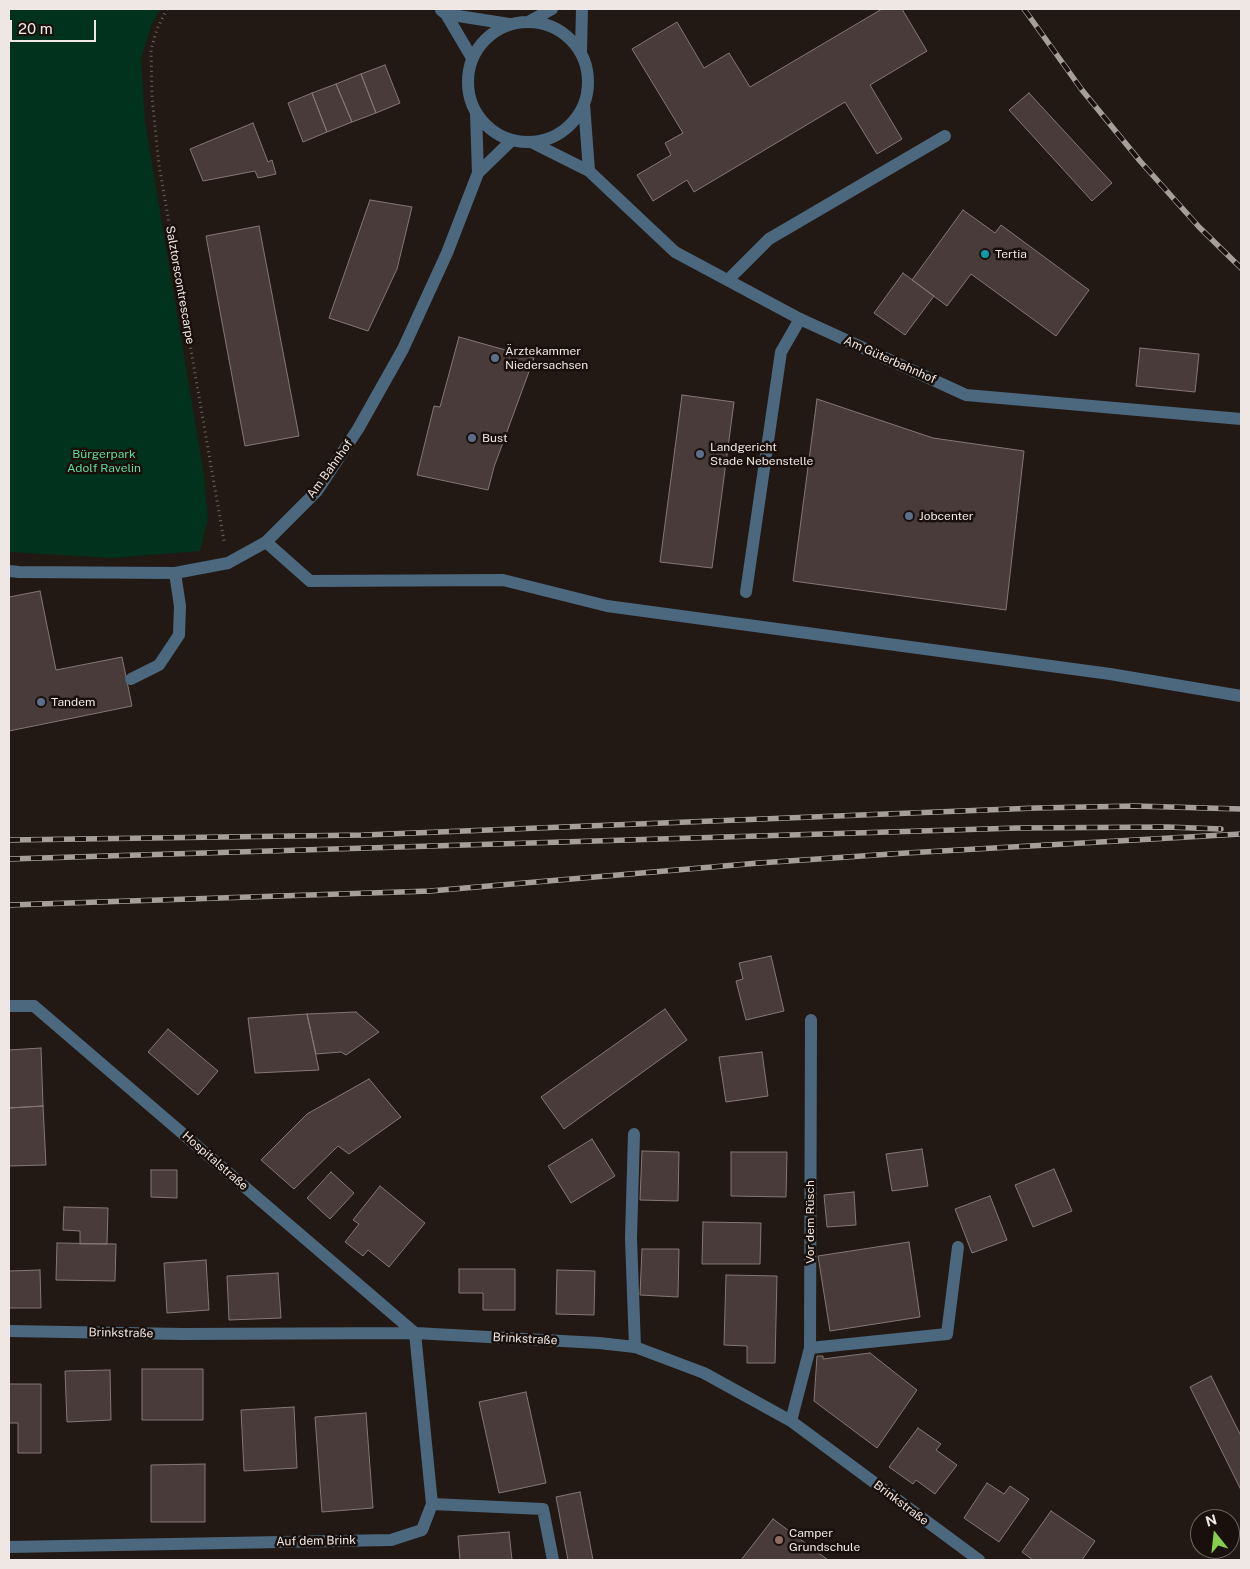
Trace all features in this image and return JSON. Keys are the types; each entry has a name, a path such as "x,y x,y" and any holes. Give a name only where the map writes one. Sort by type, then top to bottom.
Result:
{"street":[{"path":"530,21 552,9"},
{"path":"581,51 582,9"},
{"path":"443,11 509,24"},
{"path":"443,11 472,58"},
{"path":"530,21 556,27 570,37 581,51 587,66 589,81 587,97 581,111 572,123 560,134 531,142 512,140 495,133 485,124 476,113 469,95 468,76 472,58 481,42 494,31 509,24 530,21"},
{"path":"584,104 588,171"},
{"name":"Am Bahnhof","path":"9,571 175,573 228,563 266,542 317,491 358,429 403,349 447,253 478,173 476,113"},
{"path":"728,280 769,239 945,136"},
{"name":"Am Bahnhof","path":"478,173 512,140"},
{"name":"Am Güterbahnhof","path":"531,142 588,171 675,252 800,319 966,395 1241,419"},
{"path":"746,592 781,352 800,319"},
{"path":"266,542 310,580 503,580 607,606 1110,674 1241,696"},
{"path":"131,679 159,665 179,636 180,606 175,573"},
{"name":"Hospitalstraße","path":"9,1006 34,1006 415,1333"},
{"name":"Vor dem Rüsch","path":"791,1421 810,1348 811,1020"},
{"path":"634,1134 631,1238 635,1347"},
{"path":"810,1348 946,1334 958,1247"},
{"name":"Brinkstraße","path":"9,1331 182,1334 415,1333 599,1343 635,1347 704,1372 791,1421 979,1560"},
{"name":"Auf dem Brink","path":"9,1547 391,1540 422,1530 432,1504 415,1333"},
{"path":"432,1504 543,1509 553,1560"}],"path":[{"name":"Salztorscontrescarpe","path":"167,9 157,29 151,50 152,97 159,165 228,563"}],"green space":[{"name":"Bürgerpark Adolf Ravelin","path":"9,9 160,9 151,26 141,59 145,122 204,476 208,518 200,551 112,558 9,552"}],"building":[{"path":"882,9 902,9 927,51 870,85 902,139 877,154 845,102 694,192 687,180 653,201 637,175 671,155 665,143 683,133 632,49 677,22 704,68 729,53 750,87"},
{"path":"385,65 400,103 376,113 361,74"},
{"path":"361,74 376,113 352,122 336,84"},
{"path":"336,84 352,122 327,132 312,93"},
{"path":"312,93 327,132 303,142 288,103"},
{"path":"1029,93 1112,183 1092,201 1009,110"},
{"path":"253,123 268,162 272,160 276,174 258,178 255,171 203,181 190,149"},
{"path":"370,200 412,207 397,269 368,331 329,318"},
{"name":"Tertia","path":"963,210 995,233 1001,225 1089,290 1056,336 971,274 947,306 912,280"},
{"path":"259,226 299,436 245,446 206,236"},
{"path":"903,273 934,296 905,335 874,313"},
{"path":"459,337 534,358 494,467 488,490 417,475 434,406 440,407"},
{"path":"1140,348 1199,354 1195,392 1136,386"},
{"path":"682,395 734,402 712,568 660,562"},
{"name":"Jobcenter","path":"817,399 933,438 1024,451 1006,610 793,581"},
{"path":"40,591 56,670 122,657 132,706 9,731 9,597"},
{"path":"771,956 784,1011 746,1020 736,981 743,979 739,963"},
{"path":"665,1009 687,1040 564,1129 541,1097"},
{"path":"356,1012 379,1032 346,1055 341,1052 316,1054 307,1014"},
{"path":"307,1014 319,1070 255,1073 248,1018"},
{"path":"168,1029 218,1071 198,1095 148,1052"},
{"path":"41,1048 43,1106 9,1108 9,1050"},
{"path":"762,1052 768,1096 726,1102 719,1057"},
{"path":"369,1079 401,1117 349,1154 338,1146 294,1189 261,1160 307,1114"},
{"path":"43,1106 46,1165 9,1166 9,1108"},
{"path":"592,1139 615,1176 571,1203 548,1166"},
{"path":"922,1149 928,1186 892,1191 886,1154"},
{"path":"642,1151 679,1152 678,1201 640,1200"},
{"path":"731,1152 787,1152 786,1197 731,1196"},
{"path":"1054,1169 1072,1211 1033,1227 1015,1185"},
{"path":"151,1170 177,1170 177,1198 151,1197"},
{"path":"331,1172 354,1193 330,1219 307,1198"},
{"path":"380,1186 425,1223 389,1267 368,1250 363,1256 345,1242 359,1224 353,1220"},
{"path":"854,1192 856,1225 827,1227 824,1195"},
{"path":"990,1196 1007,1240 972,1253 955,1209"},
{"path":"64,1207 108,1208 107,1244 80,1244 80,1231 63,1230"},
{"path":"703,1222 761,1223 760,1264 702,1264"},
{"path":"909,1242 920,1317 830,1331 818,1256"},
{"path":"57,1243 116,1244 115,1281 56,1280"},
{"path":"642,1249 679,1249 678,1297 640,1295"},
{"path":"206,1260 209,1310 167,1313 164,1263"},
{"path":"459,1269 515,1269 515,1310 483,1310 483,1293 459,1293"},
{"path":"40,1270 41,1308 9,1308 9,1271"},
{"path":"557,1270 595,1271 594,1315 556,1314"},
{"path":"278,1273 281,1318 229,1320 227,1276"},
{"path":"726,1275 777,1276 775,1363 747,1363 747,1346 724,1345"},
{"path":"870,1353 917,1390 877,1448 814,1401 817,1356 823,1356 823,1359"},
{"path":"142,1369 203,1369 203,1420 142,1420"},
{"path":"110,1370 111,1420 67,1422 65,1371"},
{"path":"1211,1376 1241,1436 1241,1490 1190,1387"},
{"path":"9,1384 41,1384 41,1453 18,1453 18,1423 9,1423"},
{"path":"526,1392 546,1483 499,1493 479,1402"},
{"path":"294,1407 297,1468 244,1471 241,1410"},
{"path":"366,1413 373,1508 322,1512 315,1417"},
{"path":"918,1428 941,1444 936,1450 957,1465 935,1494 916,1480 913,1484 889,1467"},
{"path":"205,1464 205,1522 151,1522 151,1465"},
{"path":"987,1483 1004,1494 1010,1486 1029,1499 999,1542 964,1518"},
{"path":"580,1492 593,1560 568,1560 556,1497"},
{"path":"1051,1511 1095,1541 1082,1560 1033,1560 1022,1552"},
{"name":"Camper Grundschule","path":"773,1519 828,1560 741,1560"},
{"path":"509,1532 512,1560 460,1560 458,1536"}],"railway":[{"path":"1024,9 1082,90 1140,161 1199,227 1241,268"},
{"path":"9,840 364,835 1036,808 1135,806 1241,809"},
{"path":"9,859 1018,828 1167,827 1221,829"},
{"path":"9,905 430,891 759,863 1241,834"}],"place":[{"name":"Tertia","path":"985,254"},
{"name":"Ärztekammer Niedersachsen","path":"495,358"},
{"name":"Bust","path":"472,438"},
{"name":"Landgericht Stade Nebenstelle","path":"700,454"},
{"name":"Jobcenter","path":"909,516"},
{"name":"Tandem","path":"41,702"},
{"name":"Camper Grundschule","path":"779,1540"}]}
